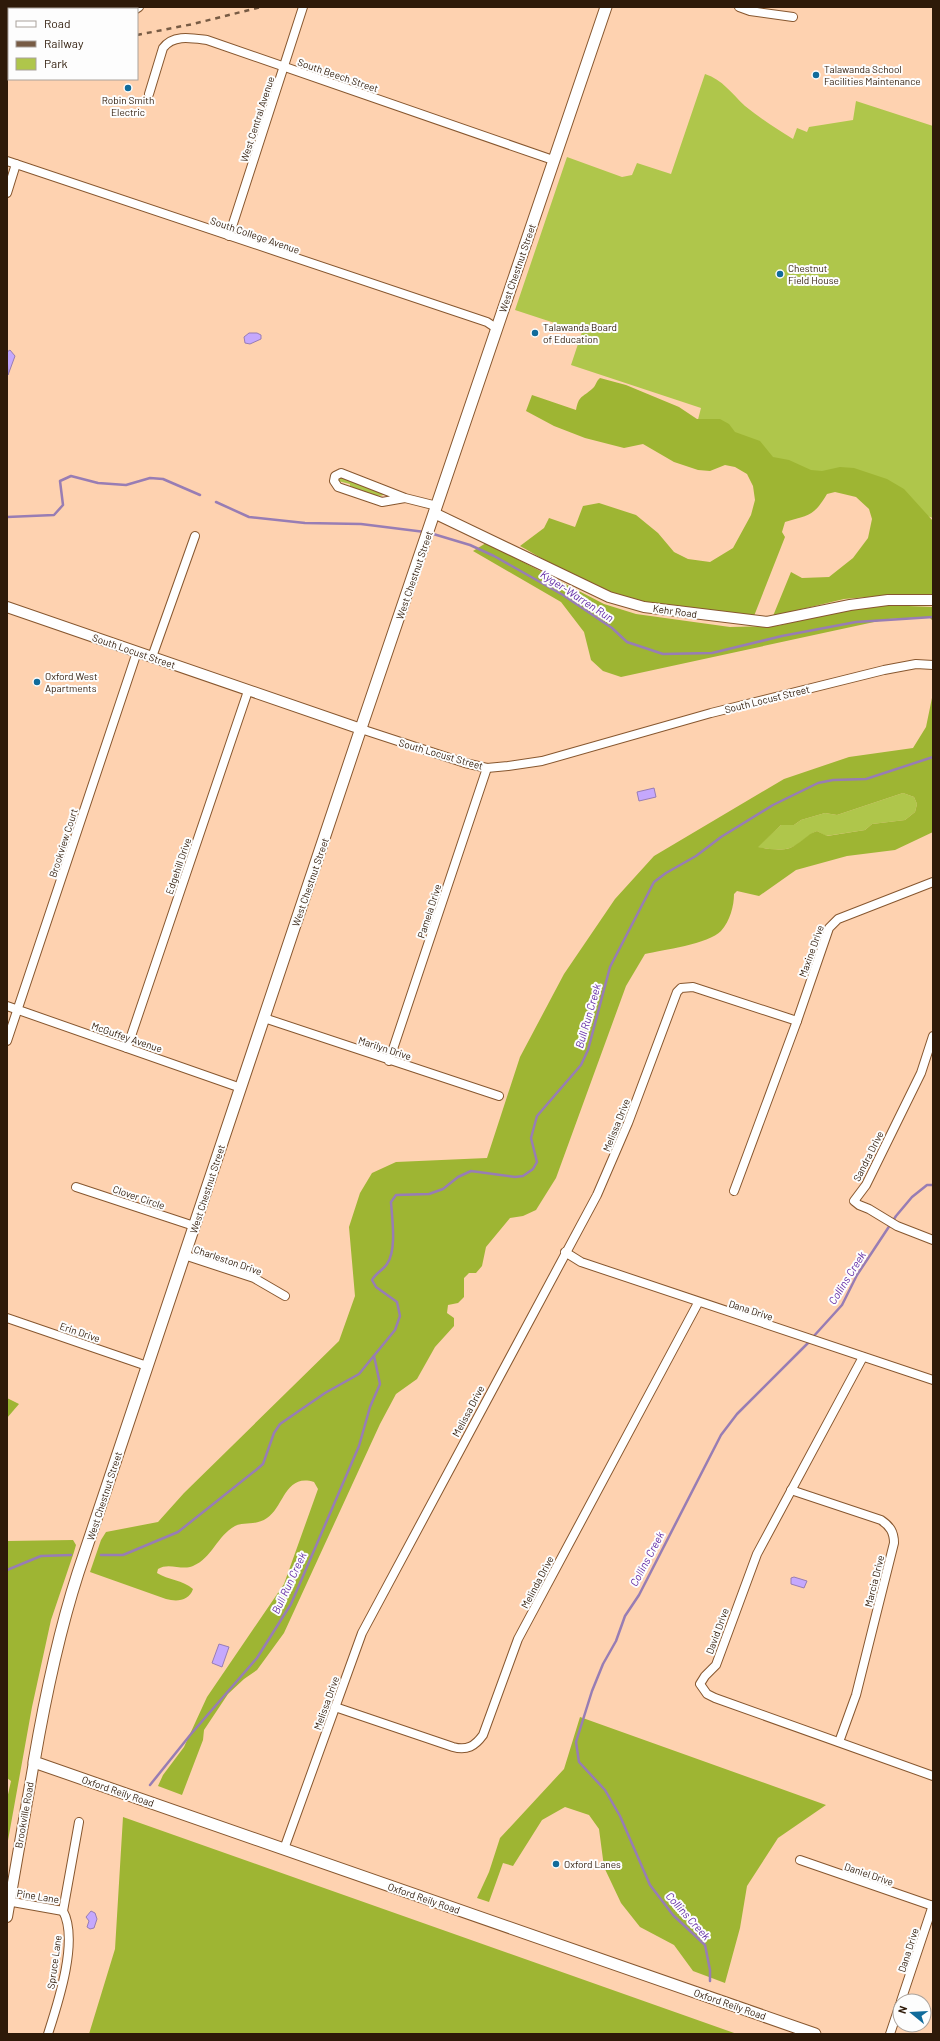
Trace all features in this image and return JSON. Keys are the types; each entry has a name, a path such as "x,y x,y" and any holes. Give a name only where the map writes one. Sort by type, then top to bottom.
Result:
{"main road":[{"name":"West Chestnut Street","path":"34,1762 49,1680 65,1613 496,328 606,7"},
{"name":"Oxford Reily Road","path":"34,1762 815,2034"}],"street":[{"name":"West Central Avenue","path":"229,236 304,7"},
{"path":"739,7 793,17"},
{"name":"South Beech Street","path":"150,94 162,48 167,43 176,39 190,38 208,40 553,160"},
{"name":"South College Avenue","path":"7,161 487,322 496,328"},
{"path":"7,193 16,164"},
{"path":"405,498 382,502 338,487 334,481 336,476 341,473 436,509"},
{"name":"Kehr Road","path":"436,509 609,597 644,607 767,622 850,605 888,600 933,600"},
{"path":"152,657 196,536"},
{"name":"South Locust Street","path":"7,607 361,729 447,757 487,768 542,761 718,711 884,670 916,664 933,665"},
{"name":"Brookview Court","path":"7,1041 137,652"},
{"name":"Edgehill Drive","path":"127,1048 248,690"},
{"name":"Pamela Drive","path":"390,1061 487,768"},
{"name":"Maxine Drive","path":"734,1191 797,1021 826,936 833,923 838,919 933,882"},
{"name":"Melissa Drive","path":"284,1850 362,1633 565,1252 602,1186 628,1124 675,998 681,988 693,986 797,1021"},
{"name":"McGuffey Avenue","path":"7,1006 241,1088"},
{"name":"Marilyn Drive","path":"264,1018 499,1096"},
{"name":"Sandra Drive","path":"933,1036 921,1073 866,1185 855,1198 855,1203 870,1209 897,1226 933,1240"},
{"name":"Clover Circle","path":"76,1187 194,1226"},
{"name":"Dana Drive","path":"565,1252 581,1262 698,1303 933,1380"},
{"name":"Charleston Drive","path":"184,1256 254,1278 285,1296"},
{"name":"Melinda Drive","path":"335,1707 453,1748 462,1750 477,1743 483,1735 518,1638 698,1303"},
{"name":"Erin Drive","path":"7,1318 148,1366"},
{"name":"David Drive","path":"863,1357 757,1554 716,1665 705,1676 700,1684 707,1694 715,1698 933,1776"},
{"name":"Marcia Drive","path":"791,1490 881,1520 890,1527 894,1537 894,1543 856,1695 839,1742"},
{"name":"Brookville Road","path":"7,1916 8,1902 34,1762"},
{"name":"Spruce Lane","path":"48,2034 59,2001 65,1972 69,1936 68,1919 63,1911 79,1822"},
{"name":"Daniel Drive","path":"800,1860 933,1905"},
{"name":"Pine Lane","path":"8,1902 63,1911"},
{"name":"Dana Drive","path":"904,1993 933,1905"}],"green space":[{"path":"705,74 722,83 745,106 793,139 797,128 807,132 809,127 853,120 856,101 933,126 933,518 693,439 701,408 571,365 582,332 515,310 567,157 622,177 632,175 637,163 671,174"},
{"path":"600,378 626,385 679,407 697,419 720,419 729,424 735,432 760,441 773,457 789,460 811,470 822,471 840,467 854,468 887,479 904,489 933,521 933,594 892,595 844,599 773,616 791,572 802,578 829,577 853,558 868,538 872,519 869,509 856,497 835,492 827,494 818,507 810,514 785,522 782,532 785,537 754,616 674,607 643,602 613,594 585,582 520,546 544,528 549,518 575,527 583,506 599,503 636,515 658,533 674,552 688,559 710,562 733,548 751,515 755,500 753,486 747,474 735,467 725,465 710,471 698,470 674,462 643,444 624,448 585,438 554,426 526,411 532,395 576,410 581,397 593,388"},
{"path":"342,477 385,494 382,496 377,496 363,492 350,486 350,484 338,481 338,478"},
{"path":"486,543 604,604 636,614 730,627 777,626 846,609 884,605 933,607 933,621 929,617 888,619 621,677 603,671 591,660 584,632 561,602 473,551"},
{"path":"933,693 933,832 895,850 847,856 796,870 759,896 737,891 734,894 732,908 727,923 715,936 696,943 645,954 626,986 556,1178 536,1210 523,1216 510,1218 486,1247 482,1266 476,1273 469,1273 464,1278 464,1297 458,1303 448,1305 447,1313 454,1318 454,1326 435,1347 417,1379 396,1394 380,1424 284,1633 257,1670 244,1679 228,1694 204,1730 203,1740 182,1795 158,1786 163,1775 184,1747 207,1697 284,1584 318,1489 314,1482 297,1482 286,1492 273,1513 267,1518 254,1523 235,1526 224,1535 200,1562 193,1566 184,1568 167,1566 158,1569 157,1573 185,1584 193,1589 189,1596 182,1600 166,1599 90,1572 101,1540 106,1532 158,1522 184,1493 339,1341 355,1296 349,1227 360,1193 372,1173 396,1162 487,1158 520,1057 564,974 615,899 654,856 784,779 849,757 913,748 926,727","holes":["903,793 914,797 917,804 915,812 905,820 872,824 865,830 827,836 817,831 810,834 794,846 786,849 758,847 781,825 794,825 801,820 825,813 837,815"]},
{"path":"903,793 914,797 917,804 915,812 905,820 872,824 865,830 826,836 817,831 797,845 786,849 757,847 781,825 794,825 801,820 825,813 837,815"},
{"path":"7,1398 19,1404 7,1418"},
{"path":"73,1540 76,1545 51,1620 32,1707 7,1846 7,1799 11,1781 7,1778 7,1541"},
{"path":"580,1717 826,1805 778,1838 747,1886 740,1928 725,1983 693,1971 674,1945 640,1927 621,1903 604,1867 599,1829 589,1815 565,1807 542,1820 513,1866 503,1863 489,1902 477,1898 489,1872 500,1838 564,1769"},
{"path":"123,1817 737,2034 89,2034 115,1949"}],"shaded area":[{"path":"249,333 257,333 261,335 261,339 250,344 245,343 244,337"},
{"path":"10,350 15,356 8,375 7,352"},
{"path":"654,788 656,797 639,801 637,792"},
{"path":"794,1577 807,1581 804,1588 791,1584 791,1578"},
{"path":"219,1644 229,1647 222,1667 212,1663"},
{"path":"91,1911 95,1913 97,1919 94,1928 90,1929 87,1927 89,1921 86,1917"}],"waterway":[{"name":"Kyger-Warren Run","path":"7,517 54,515 63,505 60,481 71,476 98,483 126,485 150,478 163,479 200,495"},
{"name":"Kyger-Warren Run","path":"216,502 249,517 305,523 361,524 425,532"},
{"name":"Kyger-Warren Run","path":"430,533 470,545 494,556 563,595 612,628 627,642 663,654 712,653 782,636 856,622 933,617"},
{"name":"Bull Run Creek","path":"101,1555 123,1555 178,1532 263,1464 274,1433 280,1424 325,1393 359,1374 395,1330 400,1316 397,1302 376,1287 372,1280 375,1275 387,1264 392,1251 393,1234 391,1202 396,1195 429,1194 443,1189 458,1177 471,1171 515,1177 523,1176 533,1169 537,1162 531,1138 537,1116 581,1065 588,1050 610,967 654,882 666,873 696,856 721,837 773,805 818,783 833,780 866,779 933,757"},
{"name":"Collins Creek","path":"813,1337 842,1305 857,1275 896,1216 912,1197 927,1185 933,1185"},
{"name":"Collins Creek","path":"710,1981 710,1970 705,1945 673,1915 650,1885 620,1816 605,1790 579,1762 576,1742 592,1691 603,1664 616,1641 625,1616 639,1595 721,1435 737,1414 810,1341"},
{"name":"Bull Run Creek","path":"150,1785 191,1734 257,1658 291,1604 359,1446 370,1407 380,1384 374,1356"},
{"name":"Bull Run Creek","path":"7,1570 41,1556 71,1555"}],"railway":[{"path":"138,35 193,24 261,7"}],"place":[{"name":"Talawanda School Facilities Maintenance","path":"816,75"},
{"name":"Robin Smith Electric","path":"128,88"},
{"name":"Chestnut Field House","path":"780,274"},
{"name":"Talawanda Board of Education","path":"535,333"},
{"name":"Oxford West Apartments","path":"37,682"},
{"name":"Oxford Lanes","path":"556,1864"}]}
